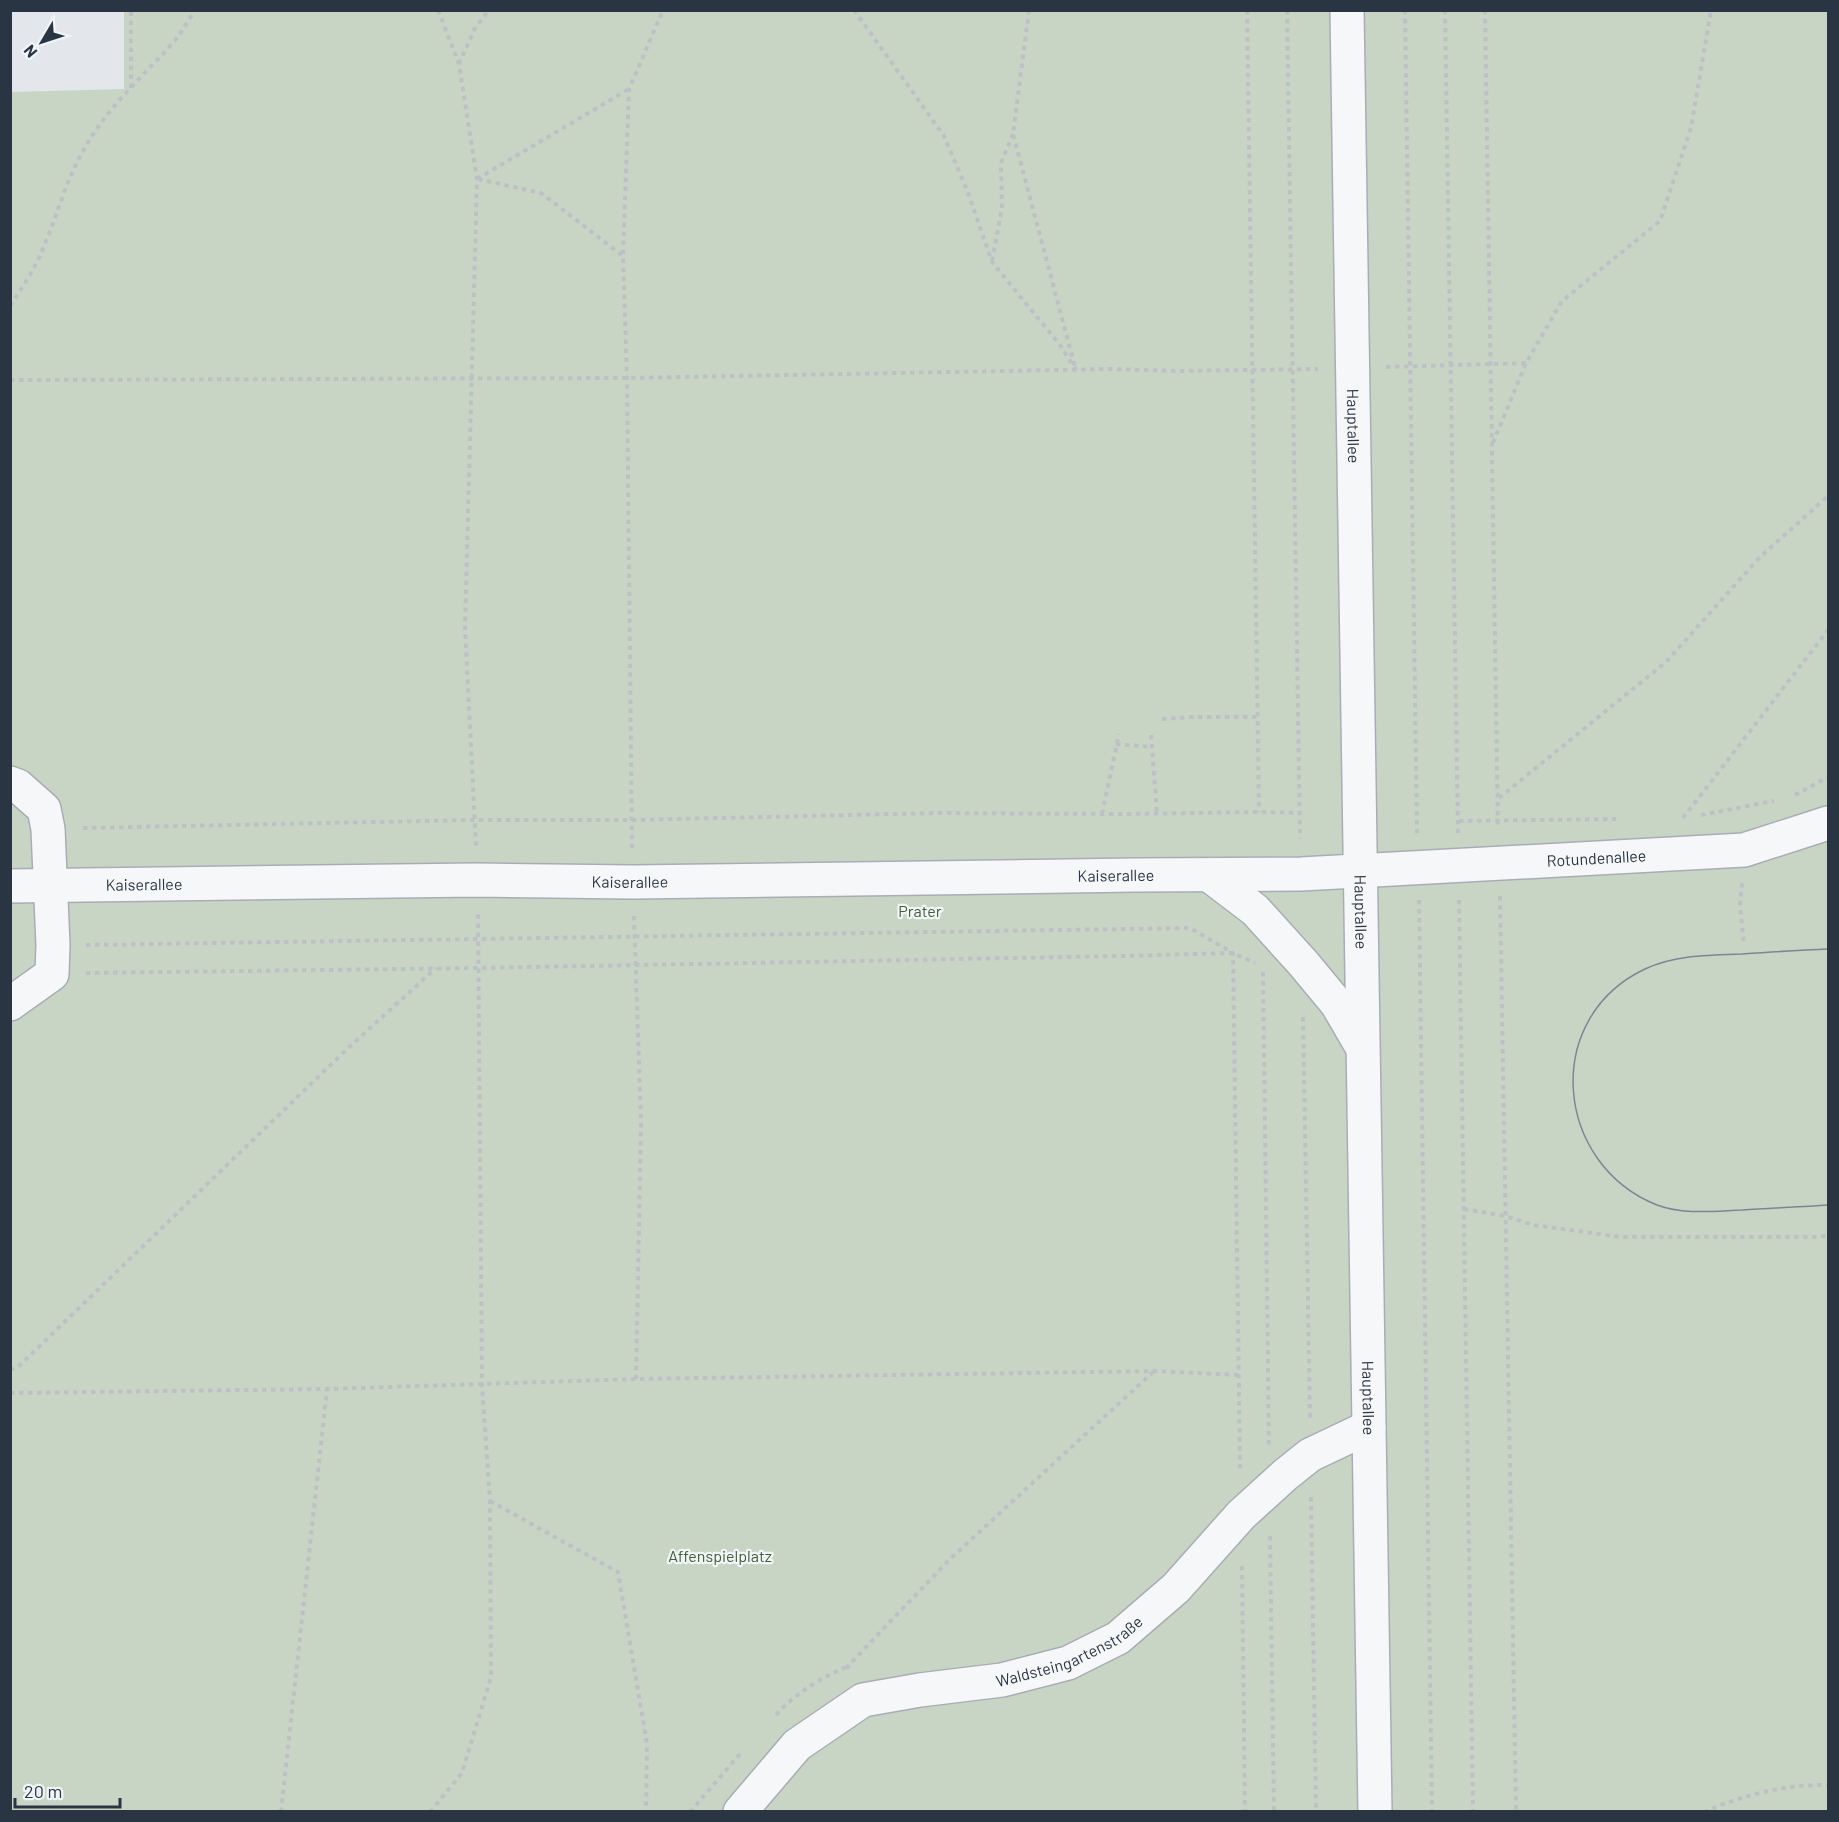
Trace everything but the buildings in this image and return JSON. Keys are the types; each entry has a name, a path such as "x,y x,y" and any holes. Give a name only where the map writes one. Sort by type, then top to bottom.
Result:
{"street":[{"name":"Hauptallee","path":"1347,10 1375,1812"},
{"path":"10,783 18,786 44,809 48,829 53,959 10,1004"},
{"name":"Rotundenallee","path":"1360,871 1744,850 1828,823"},
{"name":"Kaiserallee","path":"10,886 477,880 633,882 1301,874 1360,871"},
{"path":"1209,875 1255,909 1337,1004 1363,1048"},
{"name":"Waldsteingartenstraße","path":"740,1812 797,1744 863,1700 1002,1680 1068,1663 1118,1638 1176,1588 1241,1515 1285,1475 1310,1455 1369,1426"}],"path":[{"path":"131,10 131,89"},
{"path":"10,306 42,252 81,154 102,120 173,43 195,10"},
{"path":"430,1812 462,1773 491,1677 490,1501 482,1385 477,880 465,628 477,179 459,64 438,10"},
{"path":"459,64 475,28 489,10"},
{"path":"636,1379 642,1123 634,936 627,378 622,256 629,89 663,10"},
{"path":"854,10 944,136 967,190 992,262 1060,345 1077,370"},
{"path":"992,262 1002,208 1001,163 1012,135 1029,10"},
{"path":"1247,10 1259,812"},
{"path":"1287,10 1301,874"},
{"path":"1405,10 1417,832"},
{"path":"1446,10 1473,1812"},
{"path":"1485,10 1499,837"},
{"path":"1492,446 1526,363 1562,301 1660,221 1691,128 1710,10"},
{"path":"477,179 629,89"},
{"path":"1012,135 1077,370"},
{"path":"477,179 542,193 622,256"},
{"path":"10,380 627,378 1077,370 1293,370 1526,363"},
{"path":"1498,798 1666,662 1758,558 1828,496"},
{"path":"1777,801 1683,818 1828,630"},
{"path":"1162,719 1258,717"},
{"path":"1102,814 1119,734"},
{"path":"1152,735 1157,813"},
{"path":"1116,744 1151,747"},
{"path":"1788,799 1828,777"},
{"path":"48,829 474,819 632,820 937,813 1300,813"},
{"path":"1458,821 1625,819"},
{"path":"1744,850 1740,904 1744,945"},
{"path":"1500,902 1516,1812"},
{"path":"1419,909 1432,1812"},
{"path":"53,959 478,939 1190,928 1263,968 1270,976"},
{"path":"53,959 478,968 1233,952"},
{"path":"1233,952 1245,1812"},
{"path":"1303,963 1316,1812"},
{"path":"10,1370 18,1367 346,1050 436,968"},
{"path":"1263,968 1274,1812"},
{"path":"1297,1011 1303,1020"},
{"path":"1464,1209 1505,1216 1533,1225 1621,1237 1821,1237 1828,1235"},
{"path":"10,1393 327,1389 636,1379 1154,1371 1239,1375"},
{"path":"848,1666 950,1560 1154,1371"},
{"path":"281,1812 327,1389"},
{"path":"490,1501 618,1572 646,1744 646,1812"},
{"path":"773,1718 788,1702 820,1678 848,1666 858,1665"},
{"path":"690,1812 744,1750"},
{"path":"1704,1812 1731,1800 1804,1785 1828,1785"}],"green space":[{"name":"Prater","path":"124,10 1828,11 1828,1811 11,1811 10,92 124,89"}],"tram line":[{"path":"1828,949 1692,957 1656,964 1645,969 1611,992 1589,1021 1576,1054 1573,1090 1581,1125 1597,1158 1623,1185 1657,1205 1699,1212 1828,1205"}],"park label":[{"name":"Affenspielplatz","path":"720,1556"}]}
